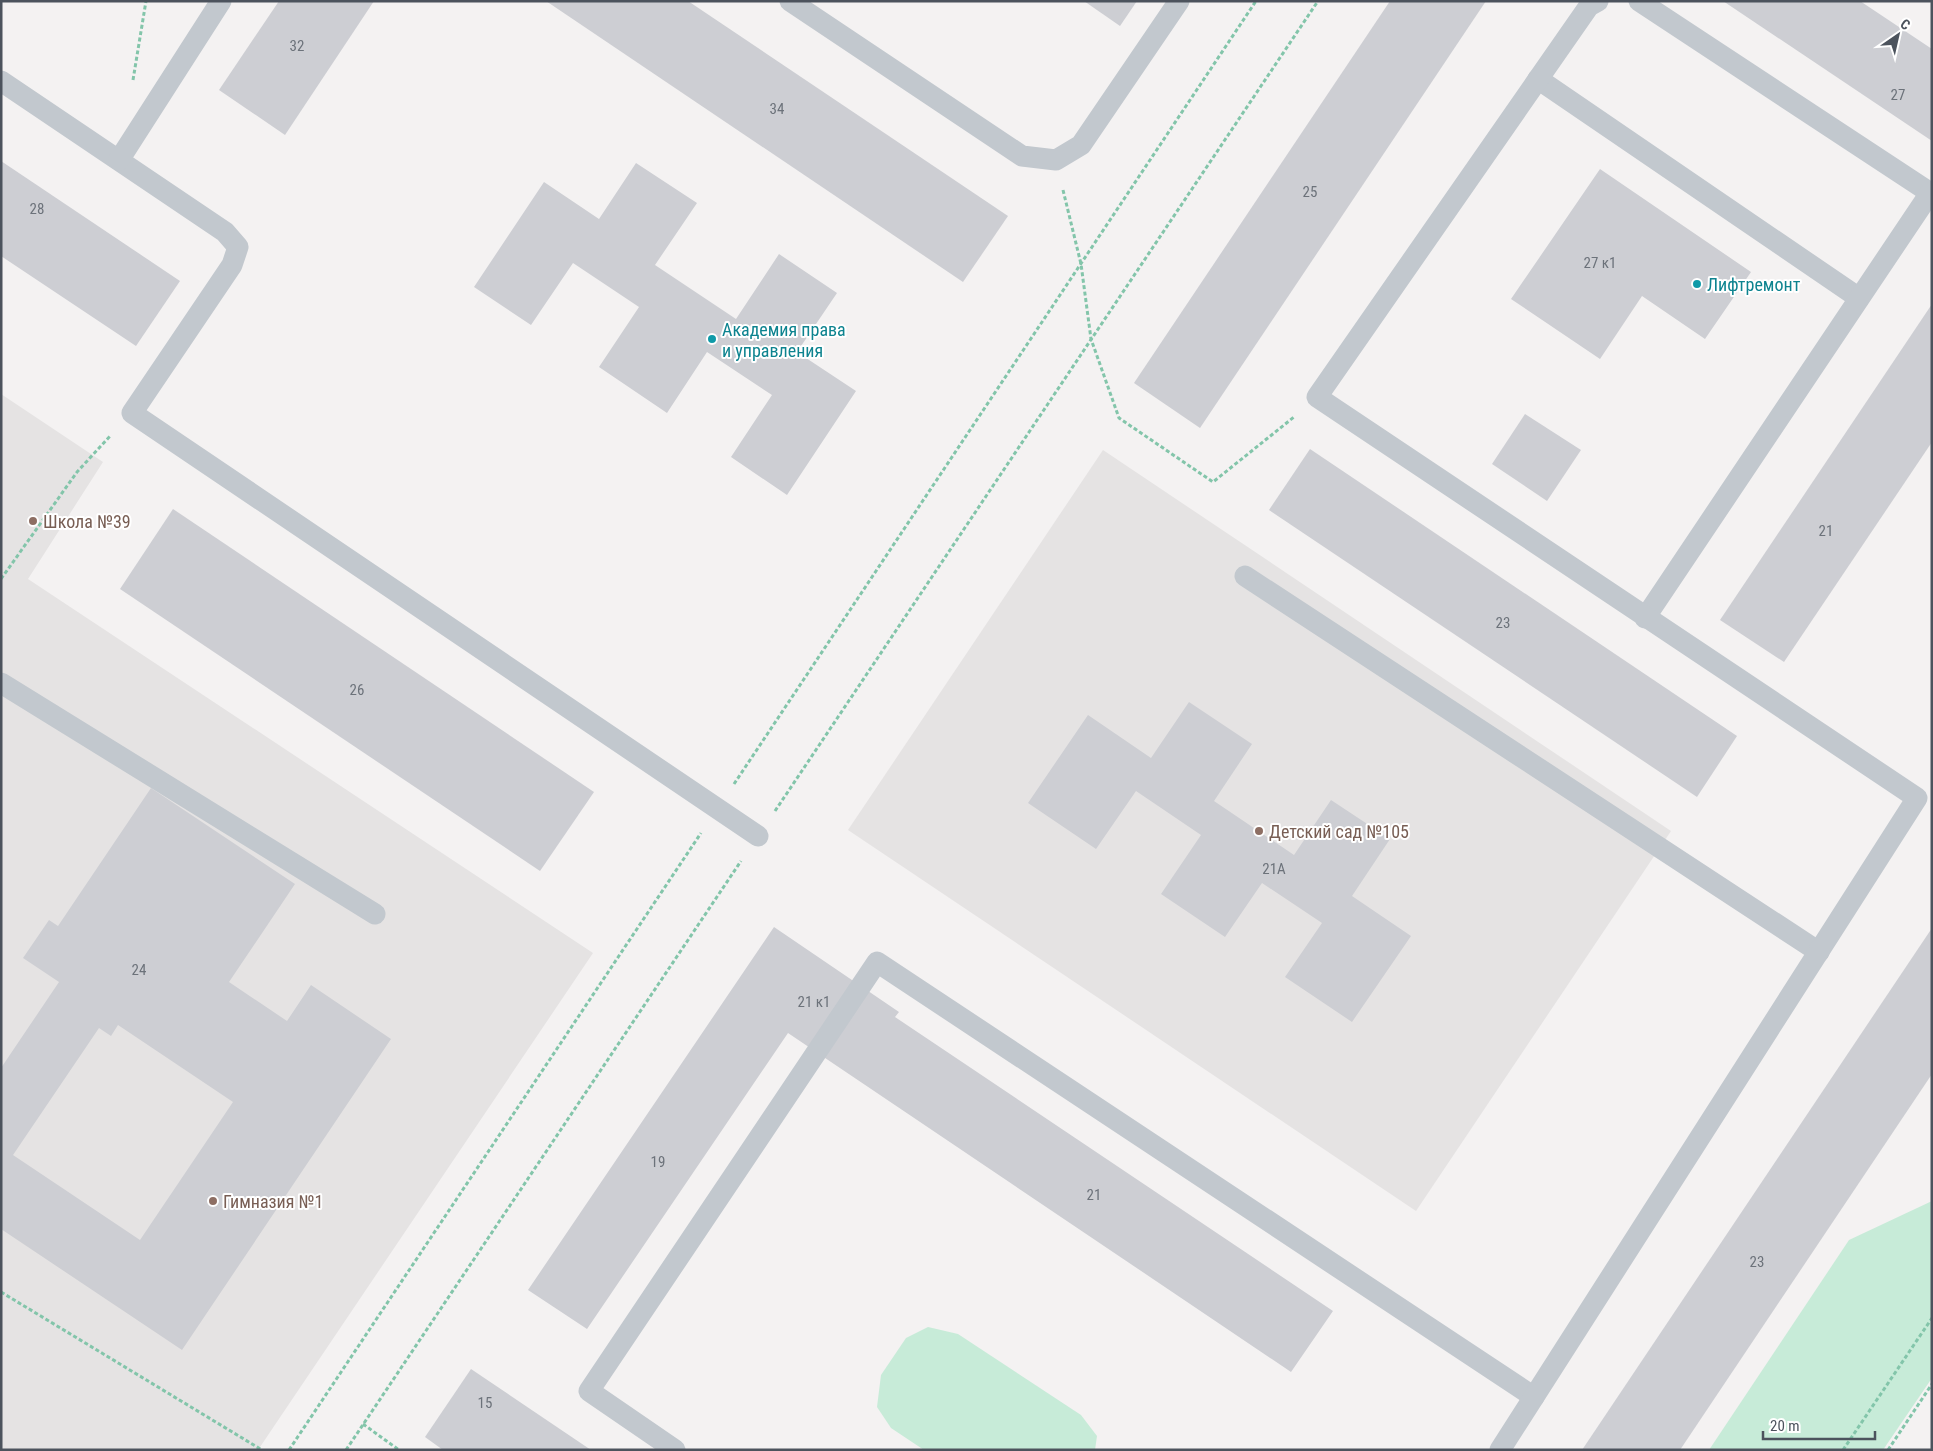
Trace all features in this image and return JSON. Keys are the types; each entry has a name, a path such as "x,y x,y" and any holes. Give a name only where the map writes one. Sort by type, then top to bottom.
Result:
{"lane":[{"path":"119,160 221,1"},
{"path":"790,1 1022,156 1056,160 1081,145 1179,1"},
{"path":"1500,1450 1819,952 1925,801 1645,618 1317,397 1588,6 1598,1"},
{"path":"1639,1 1931,194 1858,298 1645,618"},
{"path":"1538,78 1858,298"},
{"path":"1,81 225,232 238,247 232,265 132,414 718,807 758,836"},
{"path":"1245,576 1819,952"},
{"path":"1,683 375,914"},
{"path":"675,1450 589,1392 877,962 1534,1397"}],"path":[{"path":"289,1450 1256,1"},
{"path":"346,1450 1318,1"},
{"path":"1056,160 1081,264 1091,339 1118,418 1213,482 1317,397"},
{"path":"1,579 76,472 132,414"},
{"path":"1,1292 262,1450"},
{"path":"1843,1450 1932,1318"},
{"path":"1888,1450 1932,1384"},
{"path":"363,1424 399,1450"}],"shaded area":[{"name":"Гимназия №1","path":"1,394 103,462 28,579 593,953 258,1450 1,1450"},
{"name":"Детский сад №105","path":"1103,450 1671,831 1416,1211 848,830"}],"green space":[{"path":"1932,1201 1932,1378 1883,1450 1709,1450 1849,1240"},
{"path":"928,1327 958,1334 1081,1415 1097,1436 1095,1450 924,1450 891,1428 877,1407 881,1375 906,1338"}],"building":[{"path":"279,1 374,1 285,135 219,90"},
{"path":"546,1 688,1 1008,216 963,282"},
{"path":"1084,1 1137,1 1120,26"},
{"path":"1390,1 1486,1 1200,428 1134,383"},
{"path":"1723,1 1860,1 1932,49 1932,141"},
{"path":"1,161 180,281 136,346 1,256"},
{"name":"Академия права и управления","path":"636,163 697,203 655,265 736,319 779,254 837,293 797,352 856,391 787,495 731,457 772,395 707,352 667,413 599,367 639,307 573,263 531,325 474,287 544,182 599,219"},
{"path":"1600,169 1751,272 1705,339 1642,296 1600,359 1511,299"},
{"path":"1932,304 1932,442 1784,662 1720,620"},
{"path":"1525,414 1581,450 1547,501 1492,464"},
{"path":"1310,449 1737,736 1697,797 1269,510"},
{"path":"173,509 594,792 540,871 120,589"},
{"path":"1189,702 1252,744 1214,801 1294,855 1331,800 1390,839 1352,896 1411,936 1352,1022 1285,977 1322,923 1262,883 1225,937 1161,894 1201,835 1136,791 1096,849 1028,803 1088,715 1151,758"},
{"path":"151,788 295,884 229,982 287,1021 311,985 391,1039 182,1350 1,1229 1,1068 59,982 23,958 49,920 58,926","holes":["118,1025 233,1102 140,1240 13,1155 99,1028 111,1036"]},
{"path":"774,927 899,1012 895,1017 1333,1311 1291,1372 788,1033 587,1329 528,1290"},
{"path":"1932,928 1932,1074 1680,1450 1582,1450"},
{"path":"471,1369 591,1450 443,1450 425,1437"}],"place":[{"name":"Лифтремонт","path":"1697,284"},
{"name":"Академия права и управления","path":"712,339"},
{"name":"Школа №39","path":"33,521"},
{"name":"Детский сад №105","path":"1259,831"},
{"name":"Гимназия №1","path":"213,1201"}]}
